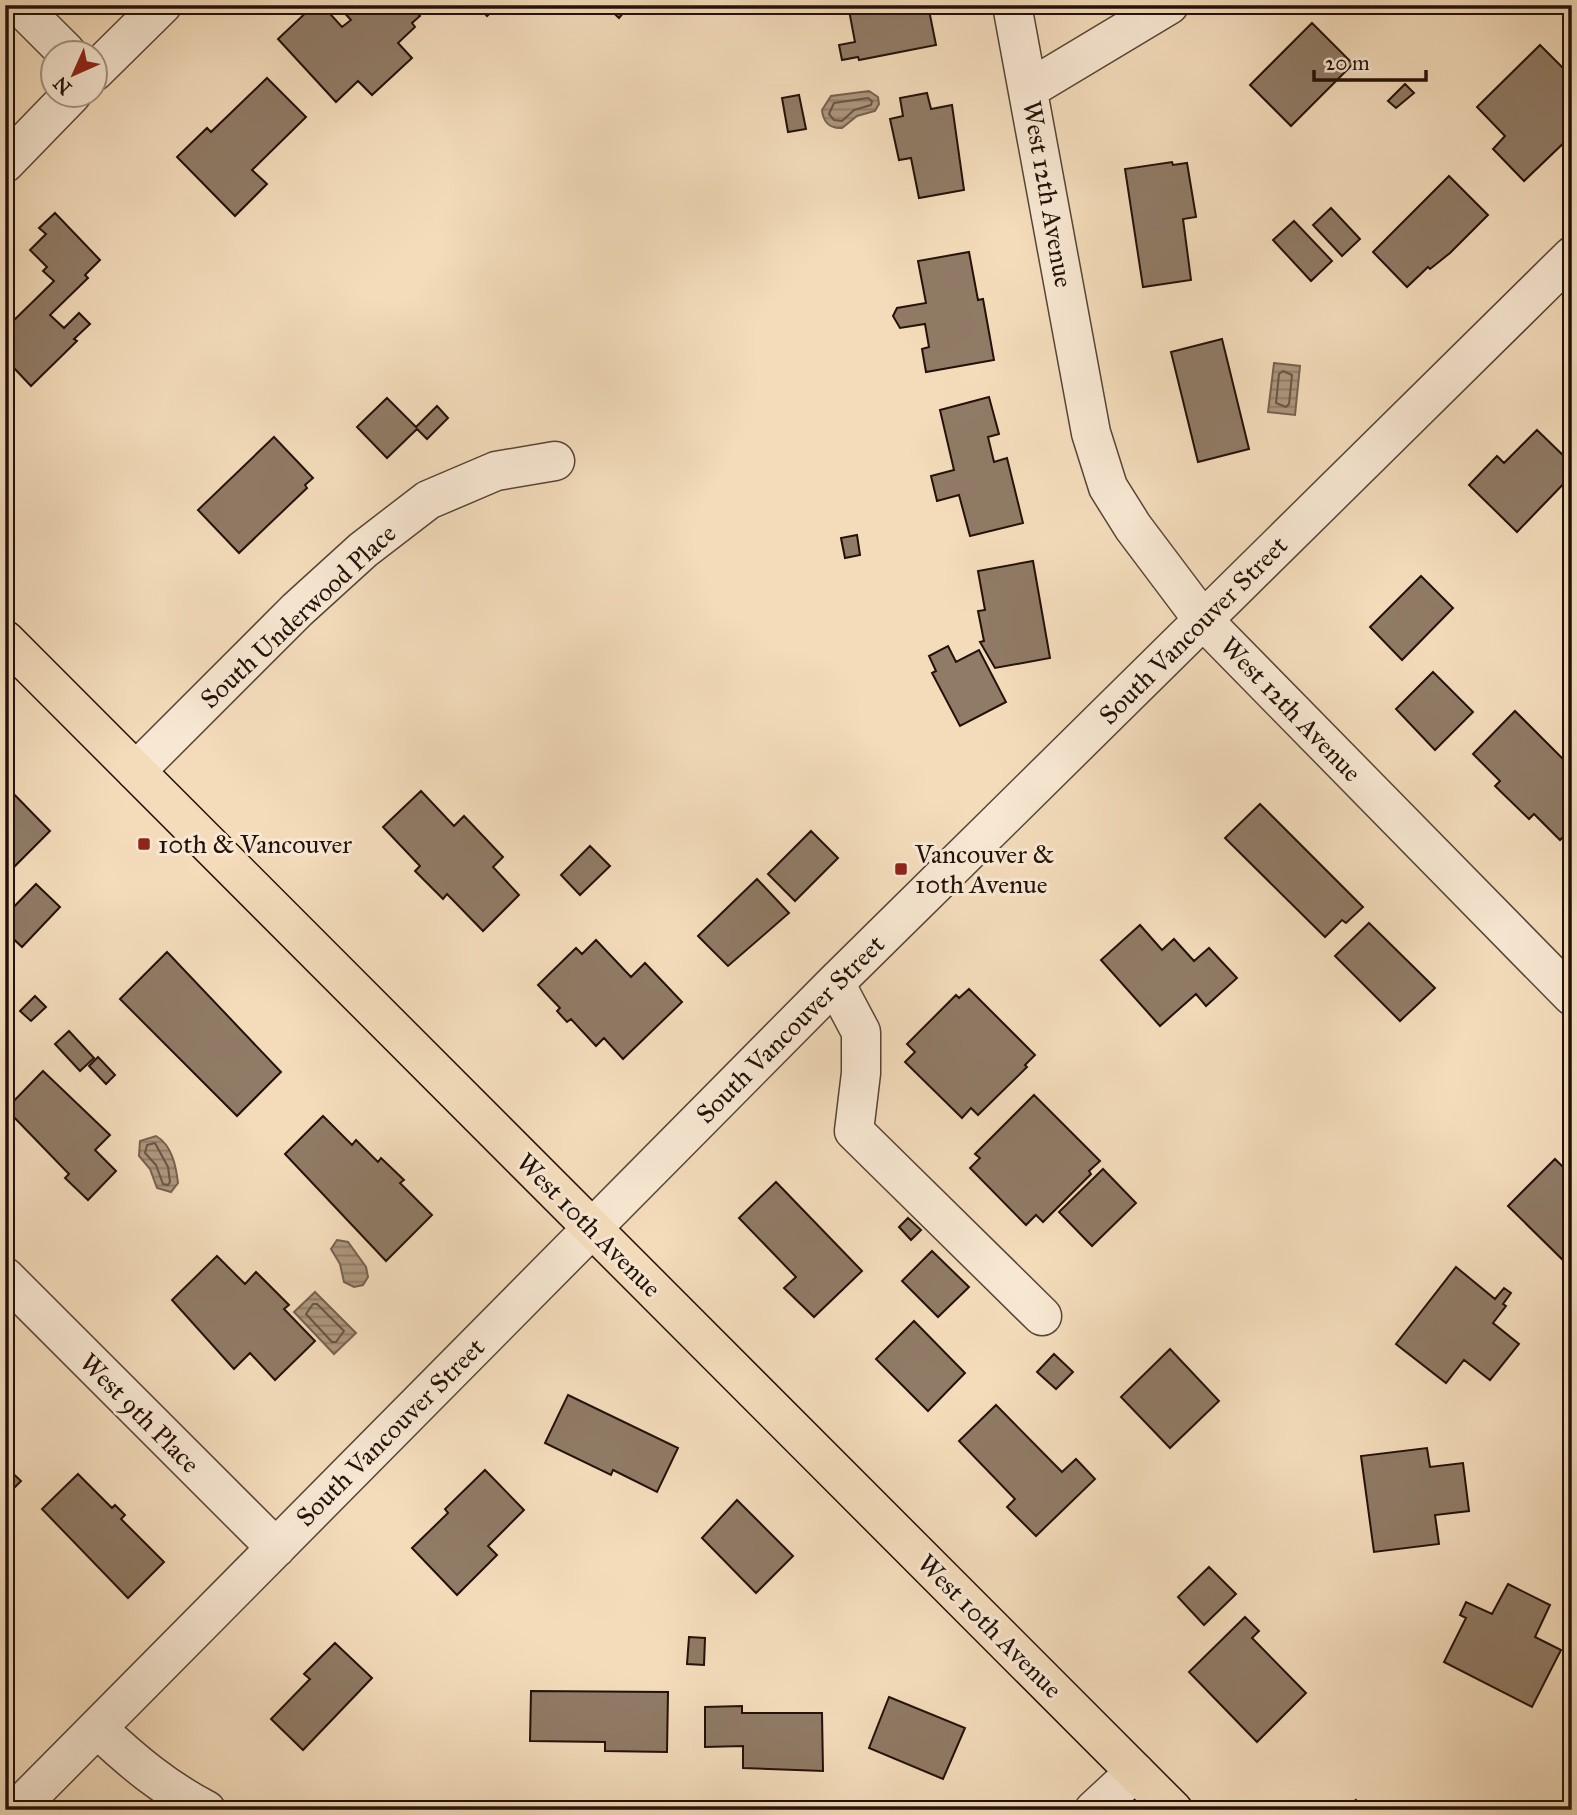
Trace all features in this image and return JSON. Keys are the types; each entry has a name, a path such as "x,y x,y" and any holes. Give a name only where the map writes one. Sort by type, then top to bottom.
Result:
{"main road":[{"name":"West 10th Avenue","path":"5,640 1173,1810"}],"street":[{"path":"19,5 52,38"},
{"path":"108,58 162,5"},
{"name":"West 12th Avenue","path":"1012,5 1091,433 1108,486 1133,527 1203,620 1572,996"},
{"path":"1029,89 1169,5"},
{"path":"5,163 58,108"},
{"name":"South Vancouver Street","path":"16,1810 835,983 1572,257"},
{"name":"South Underwood Place","path":"136,771 297,610 363,550 428,500 496,471 555,461"},
{"path":"835,983 861,1032 861,1073 853,1130 1042,1316"},
{"name":"West 9th Place","path":"5,1277 276,1548"},
{"path":"98,1729 141,1769 173,1792 206,1810"},
{"path":"1094,1810 1135,1772"}],"water":[{"path":"869,91 878,97 879,104 875,111 857,116 842,128 831,126 826,121 822,110 831,96"},
{"path":"1274,363 1300,366 1295,415 1268,412"},
{"path":"156,1136 166,1145 174,1163 178,1183 171,1192 157,1188 150,1169 139,1156 140,1141"},
{"path":"337,1240 348,1242 366,1267 368,1277 363,1285 354,1287 344,1282 340,1264 331,1249"},
{"path":"315,1292 356,1333 334,1354 294,1312"}],"building":[{"path":"314,5 322,5 342,27 351,20 337,5 410,5 420,16 412,23 415,27 398,43 412,58 372,95 358,81 336,102 278,39"},
{"path":"477,5 499,5 487,16"},
{"path":"605,5 630,5 619,18"},
{"path":"848,5 928,5 936,45 859,60 858,57 842,60 839,45 855,42"},
{"path":"1312,23 1353,64 1291,126 1250,85"},
{"path":"1540,45 1570,75 1572,73 1572,135 1524,181 1493,149 1505,136 1477,107"},
{"path":"267,78 306,117 252,170 267,184 235,216 177,157 207,128 211,132"},
{"path":"1405,84 1414,93 1396,108 1388,101"},
{"path":"927,93 931,109 952,105 964,190 919,198 911,158 899,160 890,119 903,116 900,98"},
{"path":"799,95 806,129 788,132 782,98"},
{"path":"1172,162 1173,165 1187,163 1196,217 1183,219 1191,280 1143,287 1125,169"},
{"path":"1449,176 1488,215 1450,253 1430,269 1428,267 1407,287 1373,252"},
{"path":"1331,208 1360,239 1342,256 1313,225"},
{"path":"55,213 100,260 85,275 88,278 50,315 64,328 79,313 90,324 74,339 77,341 31,386 13,367 5,374 5,329 54,281 43,271 47,267 30,250 46,234 39,228"},
{"path":"1294,221 1332,261 1311,281 1273,240"},
{"path":"969,252 978,300 983,299 994,360 926,372 922,349 929,347 925,324 900,328 893,316 897,308 926,303 918,261"},
{"path":"1222,339 1249,449 1198,462 1171,352"},
{"path":"989,397 999,434 988,437 994,462 1007,458 1023,523 970,536 959,495 937,501 931,476 954,470 940,410"},
{"path":"387,398 416,427 437,406 448,418 427,439 417,429 387,458 357,427"},
{"path":"1537,430 1572,464 1572,475 1517,532 1469,485 1497,456 1504,463"},
{"path":"274,437 313,478 305,485 307,488 239,553 198,510"},
{"path":"857,535 860,555 845,558 841,538"},
{"path":"1033,561 1050,658 995,668 980,642 984,641 978,611 985,610 978,571"},
{"path":"1421,576 1453,608 1402,660 1370,627"},
{"path":"948,646 956,662 979,650 1006,702 960,726 932,673 936,671 929,656"},
{"path":"1433,672 1473,712 1435,750 1396,709"},
{"path":"1515,711 1572,768 1572,828 1560,840 1534,814 1529,819 1495,786 1500,781 1473,754"},
{"path":"5,785 50,831 9,872 5,868"},
{"path":"421,791 454,826 464,816 503,857 493,867 519,895 483,931 447,894 443,899 415,871 420,866 383,827"},
{"path":"1260,804 1363,907 1346,923 1342,920 1325,937 1225,838"},
{"path":"811,831 838,858 795,901 768,874"},
{"path":"590,846 610,866 580,895 561,875"},
{"path":"757,879 789,913 728,966 698,936"},
{"path":"36,884 60,907 22,947 5,931 5,916"},
{"path":"1369,923 1435,988 1400,1021 1335,956"},
{"path":"1140,925 1162,950 1174,939 1194,961 1209,948 1237,978 1206,1006 1196,994 1160,1026 1101,960"},
{"path":"596,940 631,977 645,963 682,1002 623,1059 604,1038 596,1046 571,1019 567,1022 557,1011 560,1008 538,985 576,948 582,954"},
{"path":"167,952 281,1072 237,1116 120,999"},
{"path":"969,989 1035,1055 1025,1065 1027,1067 978,1115 971,1108 962,1118 905,1062 915,1052 907,1044 956,995 959,998"},
{"path":"35,996 46,1007 31,1021 20,1011"},
{"path":"69,1031 94,1058 80,1071 55,1044"},
{"path":"98,1057 115,1075 106,1084 89,1066"},
{"path":"43,1071 110,1135 95,1150 116,1171 88,1200 65,1178 69,1174 6,1109"},
{"path":"1034,1095 1100,1161 1089,1171 1091,1174 1043,1222 1036,1215 1026,1225 970,1168 980,1158 975,1154"},
{"path":"323,1116 352,1145 356,1140 378,1162 381,1158 404,1180 400,1183 432,1215 386,1261 285,1154"},
{"path":"1555,1159 1568,1172 1572,1169 1572,1269 1508,1206"},
{"path":"1103,1169 1136,1203 1092,1246 1059,1212"},
{"path":"776,1182 862,1271 814,1317 784,1288 796,1277 739,1218"},
{"path":"908,1218 921,1230 911,1240 899,1227"},
{"path":"932,1251 969,1287 938,1317 902,1281"},
{"path":"217,1256 245,1284 256,1272 289,1305 284,1309 315,1341 275,1380 250,1353 234,1369 172,1300"},
{"path":"1456,1267 1495,1299 1504,1288 1511,1293 1503,1304 1506,1306 1493,1323 1519,1344 1490,1380 1464,1360 1446,1383 1396,1344"},
{"path":"914,1321 965,1373 928,1411 876,1359"},
{"path":"1170,1349 1219,1401 1170,1448 1121,1397"},
{"path":"1054,1354 1073,1372 1056,1389 1037,1372"},
{"path":"568,1395 678,1448 657,1492 613,1470 611,1475 545,1443"},
{"path":"996,1405 1062,1472 1076,1459 1095,1479 1036,1536 1007,1507 1015,1499 959,1441"},
{"path":"1427,1448 1430,1467 1463,1463 1469,1511 1435,1515 1439,1544 1374,1552 1361,1456"},
{"path":"5,1466 21,1481 5,1497"},
{"path":"485,1470 524,1510 488,1546 497,1555 457,1595 412,1548 448,1513 445,1509"},
{"path":"78,1474 112,1508 115,1505 125,1515 121,1519 164,1562 128,1598 42,1509"},
{"path":"737,1500 793,1556 756,1593 702,1538"},
{"path":"1209,1567 1236,1594 1204,1625 1178,1597"},
{"path":"1508,1584 1550,1605 1535,1637 1561,1650 1532,1707 1444,1662 1466,1618 1460,1615 1466,1602 1492,1614"},
{"path":"1245,1617 1259,1631 1252,1638 1306,1693 1257,1742 1189,1672"},
{"path":"689,1637 705,1638 704,1665 687,1664"},
{"path":"335,1643 372,1678 303,1750 271,1719 310,1679 304,1674"},
{"path":"531,1691 668,1692 667,1752 605,1751 605,1742 530,1741"},
{"path":"889,1697 965,1728 943,1779 869,1748"},
{"path":"742,1706 742,1713 822,1713 823,1771 743,1768 743,1746 705,1747 705,1707"},
{"path":"1356,1800 1361,1810 1340,1810"}],"place":[{"name":"10th & Vancouver","path":"144,844"},
{"name":"Vancouver & 10th Avenue","path":"901,869"}]}
